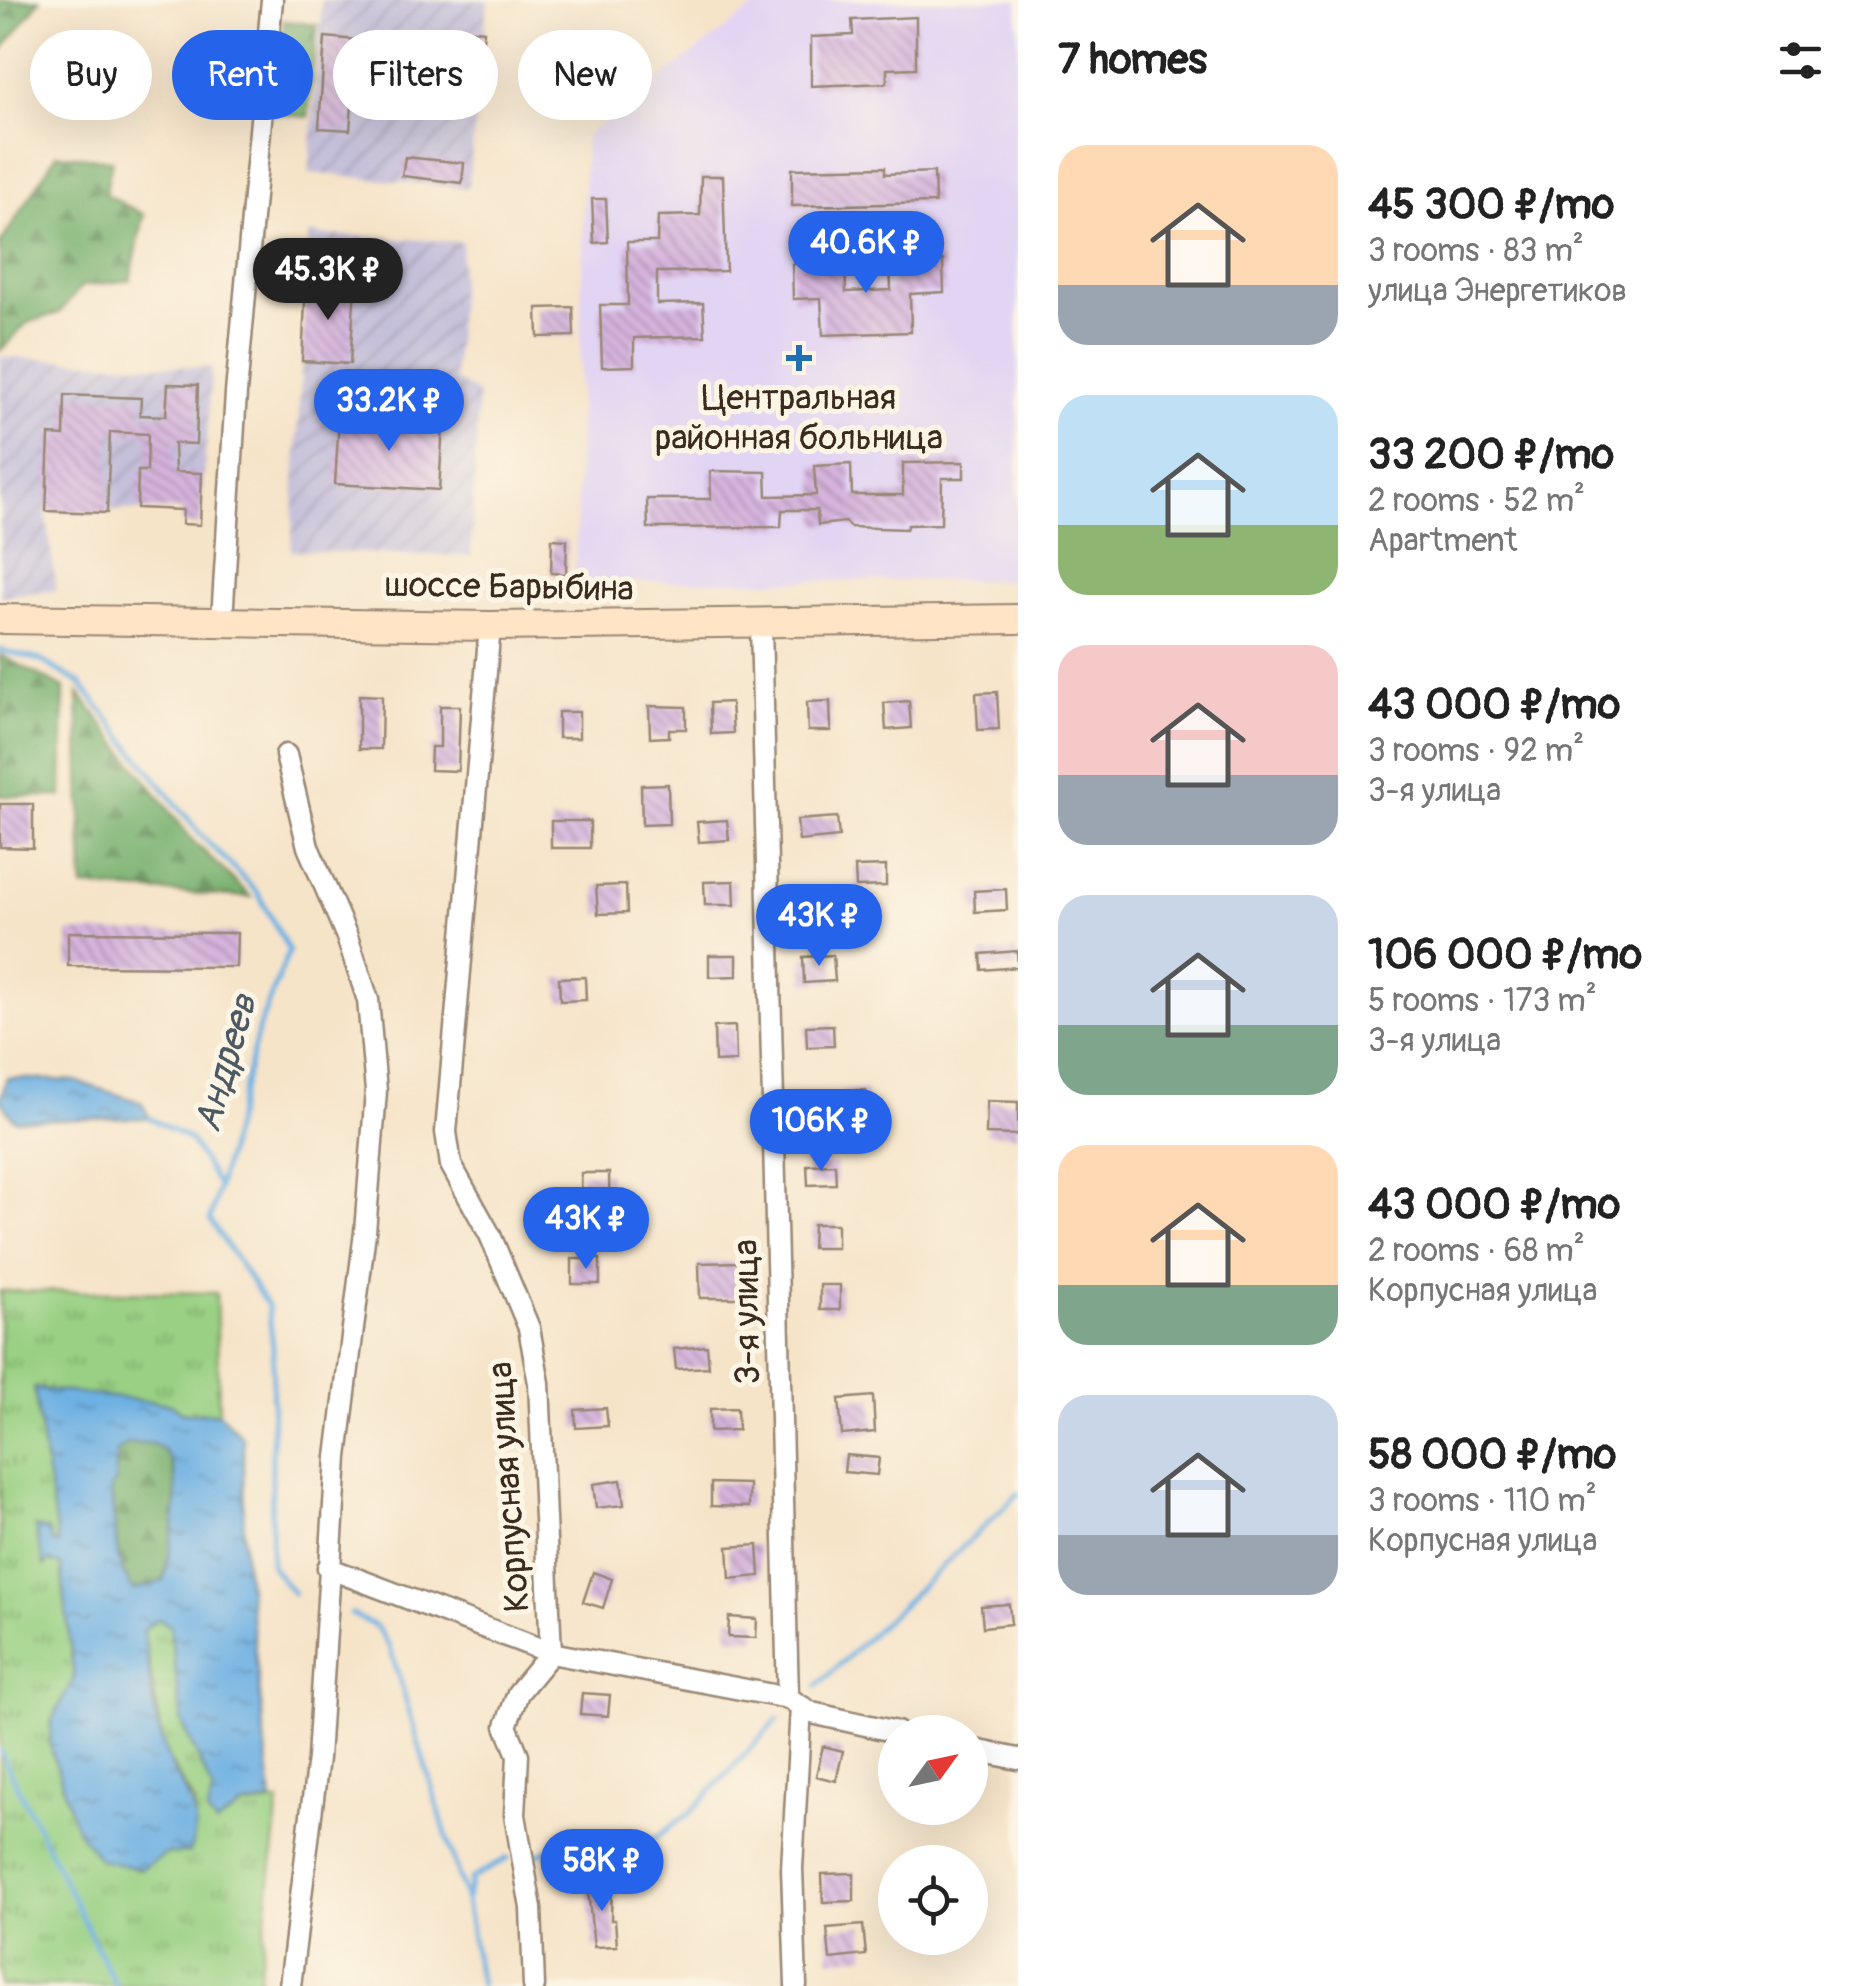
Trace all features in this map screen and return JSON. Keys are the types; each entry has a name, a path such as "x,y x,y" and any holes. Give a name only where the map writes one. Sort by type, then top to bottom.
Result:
{"main road":[{"name":"шоссе Барыбина","path":"0,619 490,626 1018,619"}],"street":[{"path":"222,620 236,393 272,0"},
{"name":"3-я улица","path":"761,625 795,1702 792,1868 796,1986"},
{"name":"Корпусная улица","path":"490,626 446,1132 451,1165 490,1235 529,1328 538,1383 551,1653 518,1693 506,1726 518,1755 514,1815 531,1908 534,1986"},
{"path":"286,755 308,847 359,968 374,1058 374,1140 328,1568 318,1758 290,1986"},
{"path":"328,1568 551,1653 795,1702 812,1714 878,1728"},
{"path":"988,1753 1018,1760"}],"shaded area":[{"path":"322,0 488,0 485,30 333,30 333,120 475,120 468,188 309,173"},
{"name":"Центральная районная больница","path":"764,0 1018,0 1018,580 575,582 585,136 606,120 652,120 652,85"},
{"path":"309,234 462,242 454,379 478,394 471,556 291,551"},
{"path":"0,357 212,368 200,525 182,524 182,510 46,511 56,590 0,596"}],"green space":[{"path":"0,0 40,0 0,53"},
{"path":"284,21 317,25 313,66 313,30 283,30"},
{"path":"57,154 112,160 105,194 144,215 130,280 82,286 59,313 27,323 0,351 0,244"},
{"path":"0,655 64,688 62,796 0,796"},
{"path":"78,692 193,841 251,897 83,887"},
{"path":"0,1291 216,1293 219,1413 183,1413 171,1404 150,1405 59,1545 53,1543 45,1565 49,1561 61,1565 74,1678 51,1722 141,1869 168,1853 189,1853 195,1805 165,1753 143,1630 158,1618 170,1625 182,1723 213,1790 216,1824 241,1807 279,1802 258,1986 0,1986"},
{"path":"129,1443 153,1444 165,1453 173,1467 176,1486 163,1581 133,1590 119,1554 110,1487 115,1483 116,1452"}],"water":[{"path":"7,1078 75,1081 141,1102 150,1118 15,1120 0,1101"},
{"path":"34,1388 171,1404 183,1413 219,1413 243,1438 244,1553 272,1801 241,1807 216,1824 207,1814 213,1790 182,1723 170,1625 157,1619 143,1630 161,1739 193,1811 194,1837 189,1853 168,1853 141,1869 100,1860 76,1829 50,1745 51,1722 74,1678 61,1565 49,1561 44,1566 35,1527 48,1530 53,1543 58,1544","holes":["129,1443 153,1444 165,1452 176,1486 163,1581 133,1590 118,1555 110,1488 115,1483 116,1452"]}],"building":[{"path":"916,17 916,68 887,69 887,83 811,86 811,37 853,35 852,20"},
{"path":"325,37 333,38 333,120 351,120 350,130 319,128"},
{"path":"405,157 464,163 462,183 402,176"},
{"path":"885,167 885,174 934,172 935,203 792,206 792,169"},
{"path":"701,176 723,176 726,271 657,272 657,304 703,303 705,336 634,338 634,366 602,367 600,305 628,305 627,242 657,242 658,216 700,215"},
{"path":"592,199 606,199 608,242 594,243"},
{"path":"943,260 944,292 910,294 911,332 823,335 821,298 793,299 792,264 845,262 846,292 891,290 890,262"},
{"path":"306,283 355,286 350,364 302,361"},
{"path":"573,307 574,336 538,337 537,308"},
{"path":"168,384 198,385 196,444 174,443 175,472 202,473 200,525 182,524 183,510 137,508 138,471 147,471 148,434 110,432 107,513 46,511 49,435 64,436 65,395 141,398 140,415 166,416"},
{"path":"339,418 443,424 439,490 335,484"},
{"path":"964,462 964,478 942,478 941,524 908,525 906,529 850,527 845,522 818,525 817,510 782,510 781,527 648,528 647,499 711,499 710,471 766,472 767,496 816,495 814,466 851,464 852,495 903,495 903,463"},
{"path":"552,539 567,540 566,574 551,573"},
{"path":"997,692 999,729 978,730 976,693"},
{"path":"359,695 382,696 381,749 359,749"},
{"path":"830,701 831,731 808,731 807,702"},
{"path":"909,701 911,728 886,730 884,703"},
{"path":"731,702 733,733 711,734 710,703"},
{"path":"440,706 460,706 458,771 430,770 431,747 440,747"},
{"path":"649,706 686,707 686,729 669,729 669,737 650,738"},
{"path":"558,712 579,712 579,738 558,738"},
{"path":"668,784 669,824 642,825 641,785"},
{"path":"0,804 33,804 33,848 0,847"},
{"path":"837,817 839,837 799,841 797,820"},
{"path":"727,820 729,840 699,842 697,822"},
{"path":"551,821 590,821 590,848 551,848"},
{"path":"886,866 886,886 856,887 855,867"},
{"path":"734,881 735,905 705,905 704,882"},
{"path":"626,885 627,913 598,914 596,886"},
{"path":"1006,889 1007,910 975,912 974,891"},
{"path":"68,932 237,933 236,967 68,966"},
{"path":"1017,951 1018,967 982,970 981,954"},
{"path":"709,955 737,955 737,976 709,977"},
{"path":"833,955 835,981 804,983 803,957"},
{"path":"585,977 586,1000 560,1001 559,978"},
{"path":"833,1025 834,1046 807,1047 806,1026"},
{"path":"735,1026 736,1061 715,1062 714,1027"},
{"path":"866,1090 867,1118 842,1119 841,1091"},
{"path":"987,1101 1018,1102 1018,1135 986,1134"},
{"path":"831,1111 832,1136 808,1138 806,1112"},
{"path":"835,1164 836,1184 808,1185 807,1165"},
{"path":"581,1173 609,1173 610,1226 582,1226"},
{"path":"813,1224 837,1224 837,1248 812,1248"},
{"path":"572,1259 600,1259 600,1284 572,1284"},
{"path":"740,1262 741,1298 700,1298 699,1263"},
{"path":"820,1285 840,1285 840,1310 820,1310"},
{"path":"707,1346 709,1367 676,1369 674,1349"},
{"path":"873,1396 875,1432 842,1435 839,1399"},
{"path":"606,1408 608,1426 576,1428 575,1410"},
{"path":"737,1408 738,1430 710,1431 710,1409"},
{"path":"846,1455 879,1458 877,1475 844,1472"},
{"path":"621,1480 624,1505 596,1508 593,1484"},
{"path":"711,1483 749,1484 749,1507 711,1506"},
{"path":"758,1545 760,1576 730,1579 728,1547"},
{"path":"593,1572 612,1579 603,1608 583,1602"},
{"path":"1009,1604 1011,1624 983,1627 981,1606"},
{"path":"729,1617 757,1619 756,1638 728,1637"},
{"path":"582,1693 610,1695 608,1716 580,1714"},
{"path":"823,1746 843,1751 836,1781 816,1776"},
{"path":"854,1873 854,1901 823,1902 822,1874"},
{"path":"587,1882 612,1882 611,1920 615,1920 617,1946 594,1947"},
{"path":"863,1925 866,1955 830,1959 827,1928"}],"waterway":[{"name":"Андреев","path":"0,650 40,660 80,683 201,835 258,893 289,951 259,1027 210,1220 268,1307 273,1346 271,1566 293,1593"},
{"path":"150,1118 190,1140 217,1184"},
{"path":"817,1686 1018,1494"},
{"name":"Андреев","path":"351,1614 376,1626 390,1648 466,1901 480,1986"},
{"path":"531,1856 589,1838 657,1837 691,1812 778,1719"},
{"path":"0,1751 116,1986"},
{"path":"467,1898 471,1879 508,1858"}],"place":[{"name":"Центральная районная больница","path":"799,358"}]}
